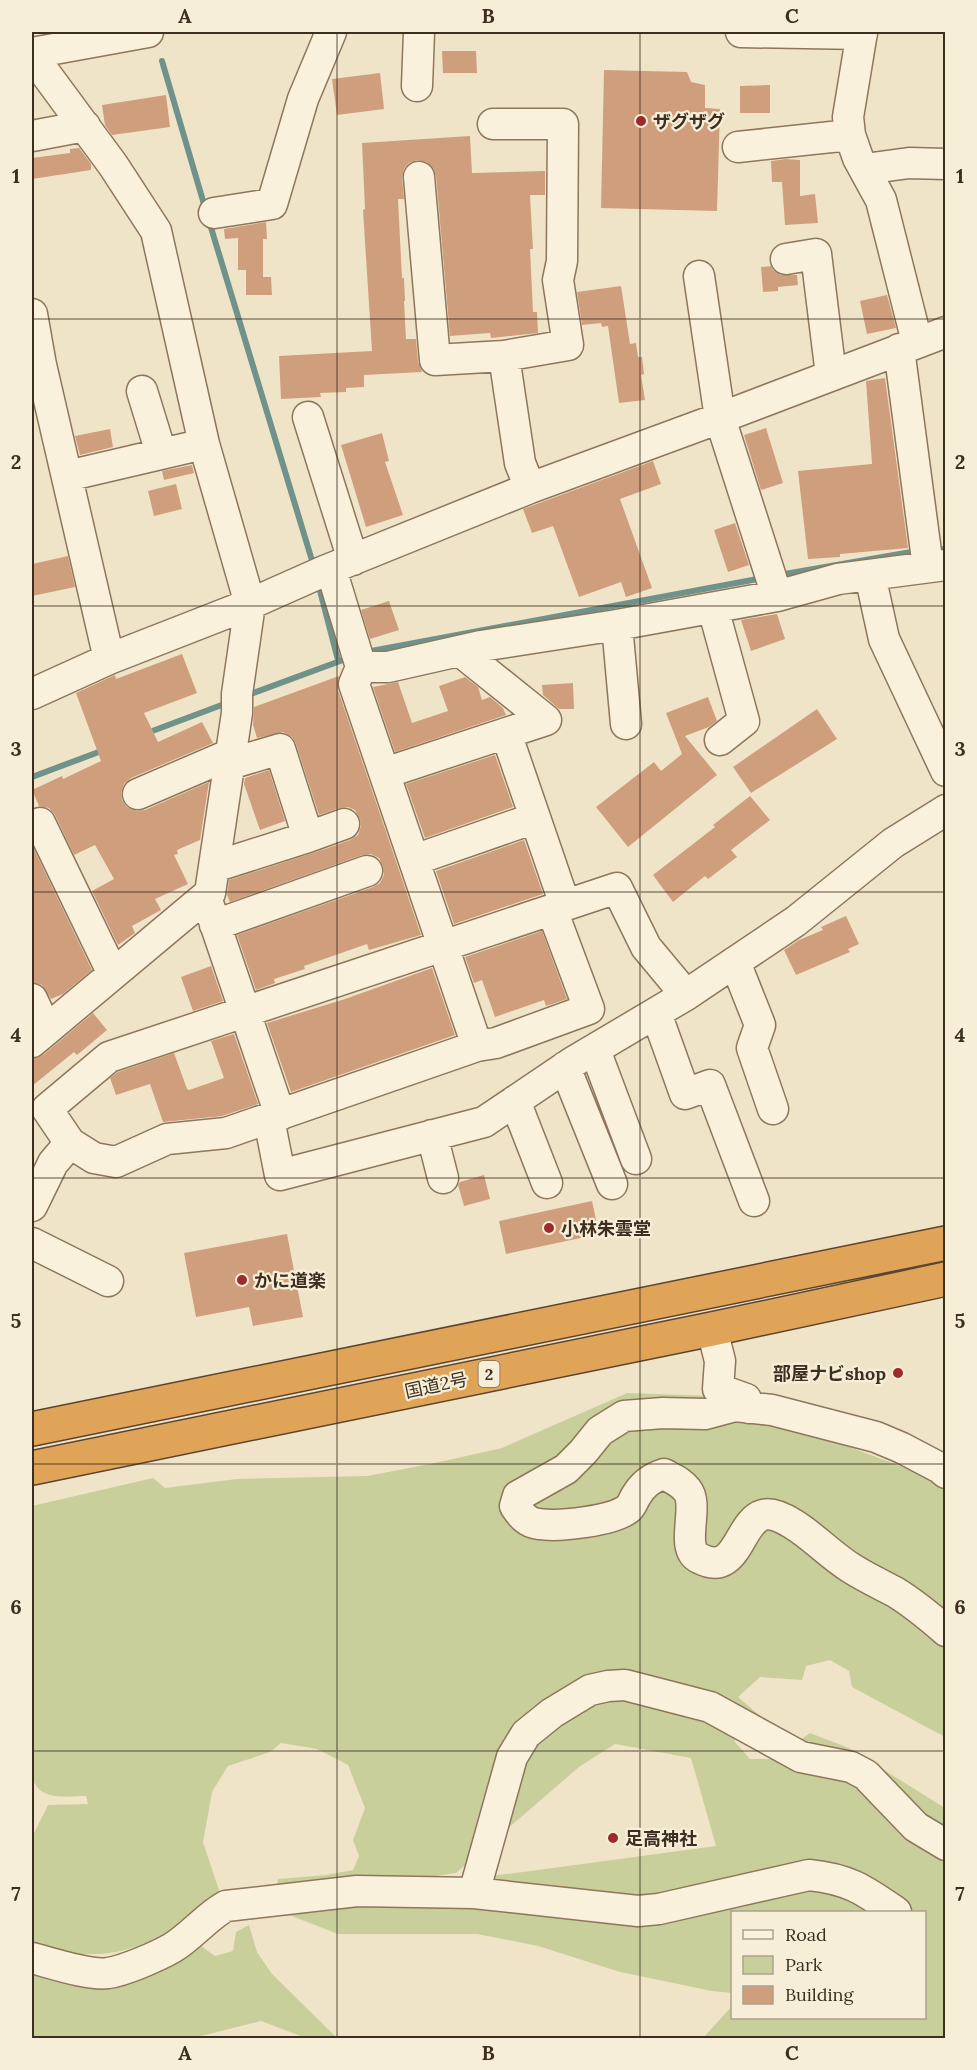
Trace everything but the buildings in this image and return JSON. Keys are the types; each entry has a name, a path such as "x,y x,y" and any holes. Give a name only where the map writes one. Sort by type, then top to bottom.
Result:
{"highway":[{"path":"871,1258 945,1238"},
{"name":"国道2号","path":"32,1429 945,1243"},
{"name":"国道2号","path":"32,1468 945,1279"}],"street":[{"path":"32,53 148,32"},
{"path":"214,213 272,204 303,99 331,32"},
{"path":"417,86 419,32"},
{"path":"361,667 388,667 460,651 617,626 777,596 838,579 937,566 908,345 881,200 858,158 850,135 848,117 862,33 741,32"},
{"path":"32,60 40,66 85,126 156,231 204,444 250,604 231,759 210,893 39,1035 32,999"},
{"path":"419,177 435,360 504,356 568,345 558,280 562,261 563,124 494,124"},
{"path":"32,136 85,126"},
{"path":"738,147 850,135"},
{"path":"865,169 909,163 945,164"},
{"path":"786,259 816,254 831,375"},
{"path":"699,276 720,418 777,596"},
{"path":"32,314 36,366 66,476 109,659"},
{"path":"32,694 109,659 250,604 530,488 945,332"},
{"path":"504,356 520,464 530,488"},
{"path":"142,391 161,453"},
{"path":"308,417 329,570 361,667 354,684 477,1046"},
{"path":"66,476 204,444"},
{"path":"870,575 884,639 945,771"},
{"path":"713,608 744,721 720,740"},
{"path":"617,626 626,724"},
{"path":"385,773 546,720 460,651"},
{"path":"506,734 535,818 559,907 589,1009 496,1043 477,1046 226,1133 168,1139 116,1161 94,1158 70,1143 39,1111 109,1057 559,907 617,888 646,947 686,995"},
{"path":"138,794 231,759 280,749 308,837"},
{"path":"206,897 245,1012 275,1117 280,1175 484,1122 565,1067 686,995 796,921 893,843 945,810"},
{"path":"414,860 535,818"},
{"path":"40,823 113,974"},
{"path":"214,867 344,824"},
{"path":"216,925 367,871"},
{"path":"735,962 760,1025 752,1048 773,1108"},
{"path":"656,1013 685,1094 710,1085 754,1201"},
{"path":"595,1050 636,1159"},
{"path":"565,1067 612,1184"},
{"path":"515,1101 547,1183"},
{"path":"432,1135 443,1178"},
{"path":"32,1206 53,1162 70,1143"},
{"path":"32,1243 108,1281"},
{"path":"712,1329 720,1361 718,1389 746,1399 749,1408"},
{"path":"944,1466 876,1437 772,1410 735,1406 705,1414 663,1413 624,1416 600,1431 566,1469 518,1496 515,1506 522,1517 538,1524 562,1524 612,1517 629,1507 651,1478 664,1474 679,1482 688,1491 691,1502 690,1548 696,1557 709,1562 722,1560 734,1552 753,1521 763,1515 775,1515 794,1524 850,1568 897,1593 945,1630"},
{"path":"474,1893 512,1757 526,1734 552,1713 590,1690 608,1686 625,1685 710,1707 801,1757 851,1767 866,1775 916,1827 945,1845"},
{"path":"32,1958 107,1974 140,1963 172,1948 215,1912 226,1906 357,1891 474,1893 638,1911 659,1909 809,1875 830,1877 862,1888 895,1911"}],"green space":[{"path":"627,1393 714,1396 940,1481 946,1486 945,1737 852,1687 849,1671 830,1660 806,1666 802,1680 760,1677 738,1697 759,1715 734,1741 750,1759 774,1759 810,1733 849,1748 945,1808 945,2038 703,2038 731,2007 731,2019 926,2019 926,1911 731,1911 731,1993 620,1972 538,1946 477,1934 338,1934 284,1913 358,1894 716,1846 691,1758 615,1744 579,1767 456,1873 357,1880 276,1890 278,1879 353,1870 359,1856 353,1840 365,1808 348,1765 317,1749 281,1743 270,1752 228,1766 212,1792 203,1842 222,1899 156,1938 121,1951 82,1954 32,1943 32,1833 48,1805 88,1804 86,1796 58,1796 45,1793 35,1784 33,1777 32,1506 153,1478 165,1488 237,1479 367,1476 502,1448"},
{"path":"249,1925 257,1952 272,1974 337,2038 306,2038 261,2021 193,2038 32,2038 32,1967 80,1984 197,1943 215,1956 233,1951 236,1932"}],"waterway":[{"path":"162,61 206,211"},
{"path":"209,221 314,567"},
{"path":"933,550 946,549"},
{"path":"779,575 917,551"},
{"path":"366,652 763,578"},
{"path":"318,583 338,660"},
{"path":"245,696 351,657"},
{"path":"147,733 227,703"},
{"path":"32,777 104,750"}],"place":[{"name":"ザグザグ","path":"641,121"},
{"name":"小林朱雲堂","path":"549,1228"},
{"name":"かに道楽","path":"242,1280"},
{"name":"部屋ナビshop","path":"898,1373"},
{"name":"足高神社","path":"613,1838"}]}
